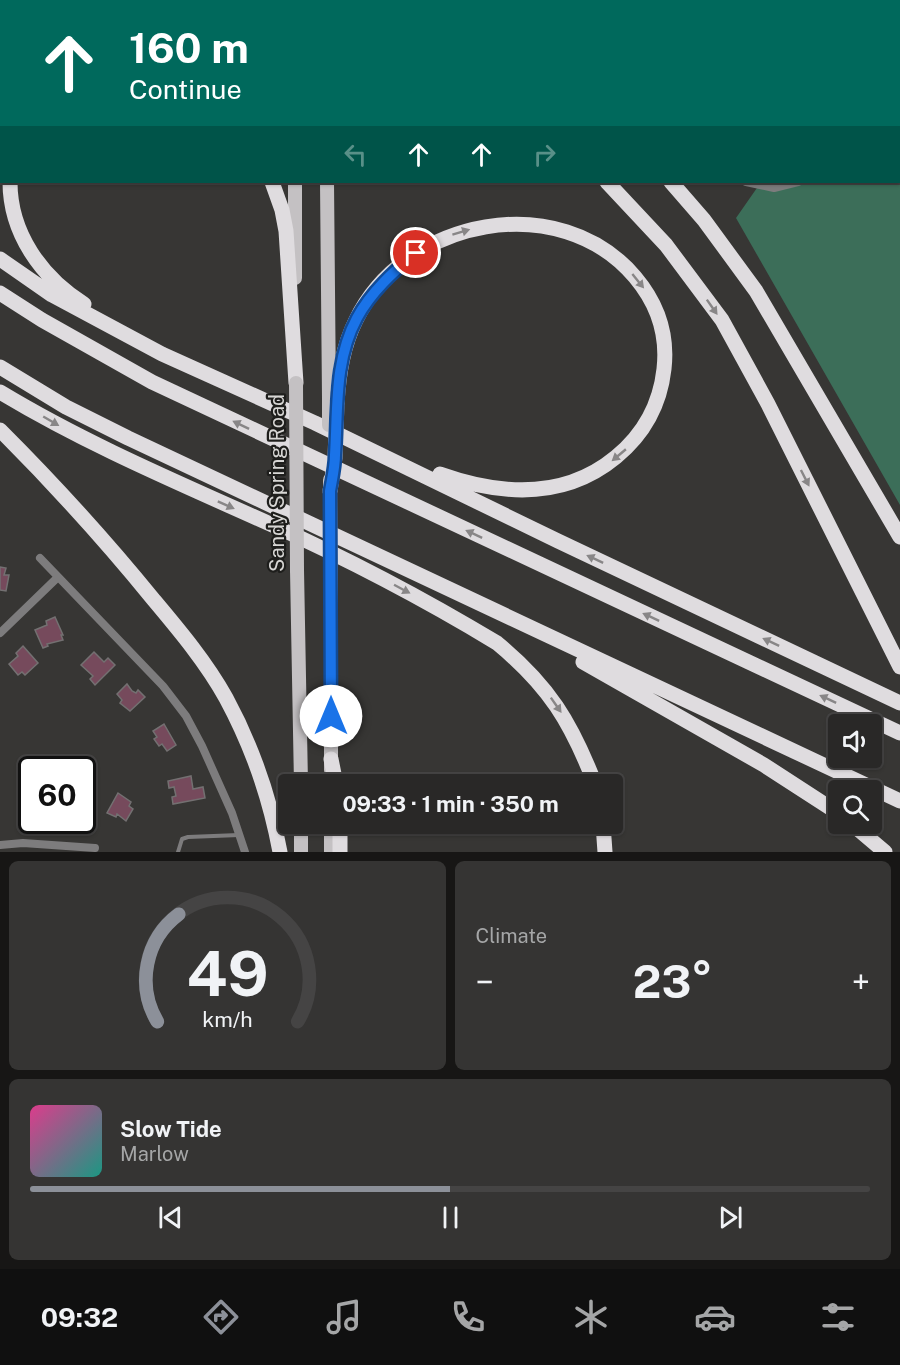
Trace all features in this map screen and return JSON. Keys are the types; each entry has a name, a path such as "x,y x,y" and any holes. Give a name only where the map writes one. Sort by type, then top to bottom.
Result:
{"highway":[{"path":"10,183 11,204 17,226 26,245 39,264 58,284 105,317 234,385"},
{"path":"272,183 282,210 286,231 296,383"},
{"path":"608,183 631,204 666,245 722,320 768,404 900,667"},
{"path":"671,183 704,220 756,291 900,537"},
{"path":"315,423 466,483 493,489 522,490 566,483 609,463 626,449 643,429 654,410 662,384 665,356 663,331 656,307 627,268 607,252 562,230 513,223 463,231 441,239 416,253 391,274 374,293 357,318 346,343 333,400 335,458 330,491"},
{"path":"0,259 52,295 162,354 315,423 558,542 900,703"},
{"path":"0,293 42,320 152,382 900,733"},
{"path":"0,367 66,407 128,438 900,801"},
{"path":"0,392 60,426 141,467 359,566 497,643 517,660 556,704 573,730 591,774"},
{"path":"0,430 93,528 204,664 225,697 254,760 275,824 280,852"},
{"path":"510,619 764,765 828,807"},
{"path":"331,759 332,774"},
{"path":"340,834 340,852"},
{"path":"604,834 605,852"},
{"path":"864,834 885,852"}],"main road":[{"name":"Sandy Spring Road","path":"295,183 297,570 301,774"},
{"path":"327,183 333,400"},
{"path":"330,491 331,759"},
{"path":"301,834 301,852"},
{"path":"331,834 331,852"}],"street":[{"path":"751,183 774,188 794,183"},
{"path":"40,558 111,630 177,702 202,746 245,852"},
{"path":"0,633 58,577"},
{"path":"0,845 23,843 95,849"}],"lane":[{"path":"178,852 182,839 188,837 240,835"}],"green space":[{"path":"772,183 900,183 900,505 736,218 759,185"}],"building":[{"path":"0,567 6,568 4,575 9,575 6,591 0,590"},
{"path":"55,617 63,640 47,644 48,646 43,648 35,630 47,625 46,621"},
{"path":"23,646 38,663 25,675 22,672 18,675 9,664 18,656 16,653"},
{"path":"94,652 104,662 108,658 115,665 95,685 90,679 93,676 81,665"},
{"path":"127,684 132,691 136,693 138,690 145,697 130,711 120,703 122,700 117,694"},
{"path":"164,724 176,745 167,751 154,739 157,737 153,731"},
{"path":"191,776 193,789 203,787 205,798 173,804 172,797 176,796 174,787 169,788 168,781"},
{"path":"118,793 131,802 129,806 133,809 126,821 117,814 116,817 107,813"}],"route":[{"path":"331,716 330,491 335,458 341,363 346,343 357,318 374,293 391,274 416,253"}]}
